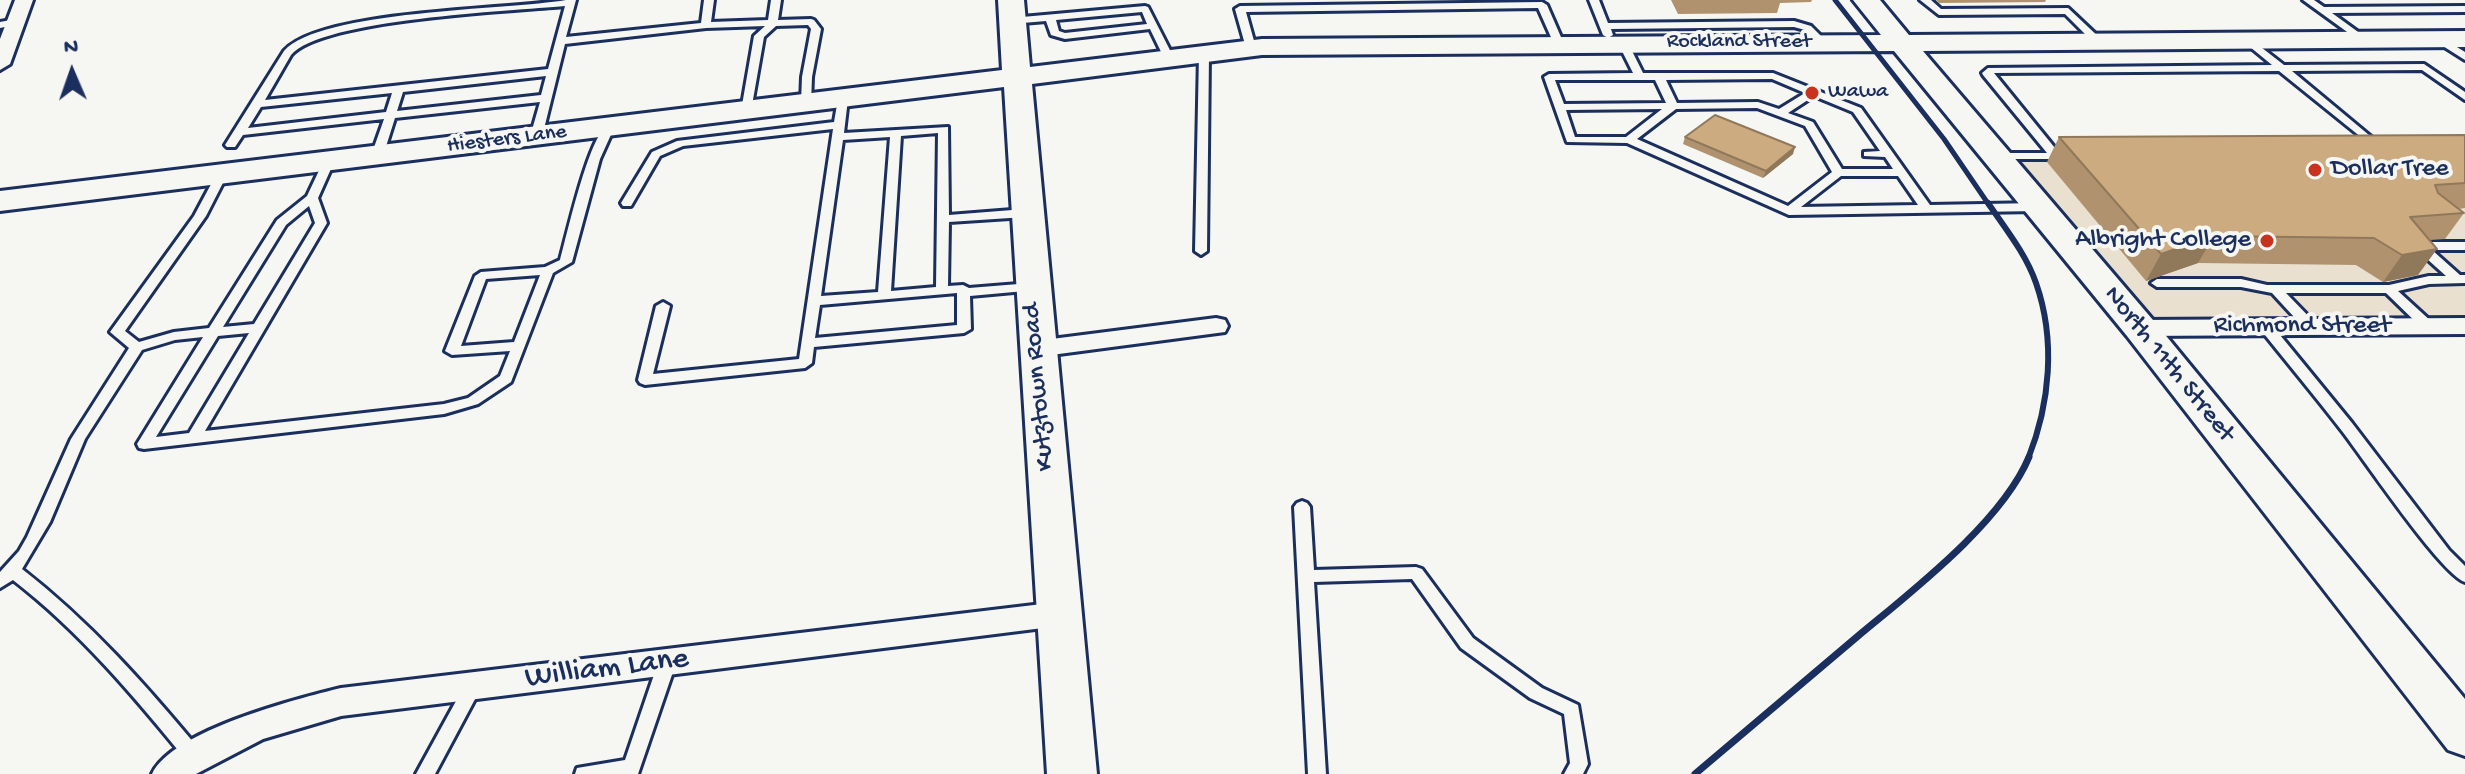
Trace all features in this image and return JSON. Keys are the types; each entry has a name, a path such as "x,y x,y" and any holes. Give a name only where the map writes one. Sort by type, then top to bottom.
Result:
{"street":[{"path":"0,64 6,33 24,0"},
{"name":"North 11th Street","path":"1866,0 2140,328 2465,735"},
{"name":"Kutztown Road","path":"1011,11 1072,774"},
{"name":"Rockland Street","path":"1014,77 1251,48 1559,44 1613,38 1822,42 2452,39"},
{"name":"Hiesters Lane","path":"0,201 608,128 697,130 746,111 806,103 840,120 1014,77"},
{"path":"1036,349 1216,326"},
{"name":"Richmond Street","path":"2140,328 2465,326"},
{"name":"William Lane","path":"181,764 296,712 341,702 1059,614"}],"lane":[{"path":"706,25 709,0"},
{"path":"746,111 759,36 772,25 776,0"},
{"path":"1594,0 1613,38 1640,77"},
{"path":"1925,0 1939,12 2068,11"},
{"path":"2063,0 2068,11 2098,41"},
{"path":"2308,0 2361,39"},
{"path":"231,145 293,47 318,35 359,26 570,1 536,137"},
{"path":"1251,48 1240,9 1542,3 1559,44"},
{"path":"1063,25 1124,20 1145,9 1169,58"},
{"path":"2323,10 2465,9"},
{"path":"1011,11 1063,25 1124,20 1154,26"},
{"path":"561,41 706,25 811,22 816,29 807,77 806,103"},
{"path":"2452,39 2465,57"},
{"path":"2248,40 2386,155 2362,155"},
{"path":"1201,251 1204,54"},
{"path":"2056,156 1987,73 1992,70 2424,67 2465,97"},
{"path":"257,104 553,72"},
{"path":"1659,76 1673,106"},
{"path":"1927,209 1857,110 1773,76 1743,80 1690,80 1659,76 1549,77 1571,140 1629,140 1789,211 1927,209 2038,207"},
{"path":"377,156 399,89"},
{"path":"1780,113 1813,92"},
{"path":"238,132 546,98"},
{"path":"1559,107 1673,106 1756,101 1814,124 1833,155 1838,173"},
{"path":"1629,140 1673,106"},
{"path":"663,306 645,380 805,363 840,120"},
{"path":"627,203 656,154 681,143 697,130 840,120 896,133 944,129 942,291"},
{"path":"1848,124 1867,124"},
{"path":"520,346 452,351 481,276 548,271 566,262 594,159 608,128"},
{"path":"884,295 896,133"},
{"path":"1859,140 1878,140"},
{"path":"1868,154 1888,154"},
{"path":"1997,156 2072,156"},
{"path":"328,162 312,198 281,223 144,444 444,409 473,401 506,379 548,271"},
{"path":"1789,211 1838,173 1901,172"},
{"path":"137,347 117,332 200,216 221,175"},
{"path":"194,437 321,223 312,198"},
{"path":"943,219 1025,213"},
{"path":"2461,279 2420,246 2465,246"},
{"path":"2157,283 2241,283 2275,289 2389,289 2429,280 2461,279"},
{"path":"963,293 1031,287"},
{"path":"808,343 964,329 963,289 814,301"},
{"path":"2275,289 2311,327"},
{"path":"2389,289 2428,326"},
{"path":"2266,327 2443,554 2465,576"},
{"path":"181,764 104,647 77,620 7,577 34,537 72,450 137,347 174,336 258,328"},
{"path":"1302,507 1317,774"},
{"path":"1305,576 1416,573 1467,643 1536,693 1572,710 1579,764 1573,774"},
{"path":"584,774 630,770 667,663"},
{"path":"425,774 473,686"}],"shaded area":[{"name":"Albright College","path":"1997,156 2465,157 2465,326 2140,328"}],"building":[{"path":"1715,115 1795,147 1766,171 1685,137"},
{"path":"2465,135 2465,183 2435,185 2438,193 2464,213 2410,217 2437,249 2402,255 2374,238 2214,236 2161,254 2059,137"}],"railway":[{"path":"1835,0 1944,139 1989,205"},
{"path":"1988,203 2032,272 2046,327 2048,372 2041,416 2028,459"},
{"path":"1695,774 1954,554 1998,506 2028,459"}],"place":[{"name":"Wawa","path":"1812,93"},
{"name":"Dollar Tree","path":"2315,170"},
{"name":"Albright College","path":"2267,241"}]}
